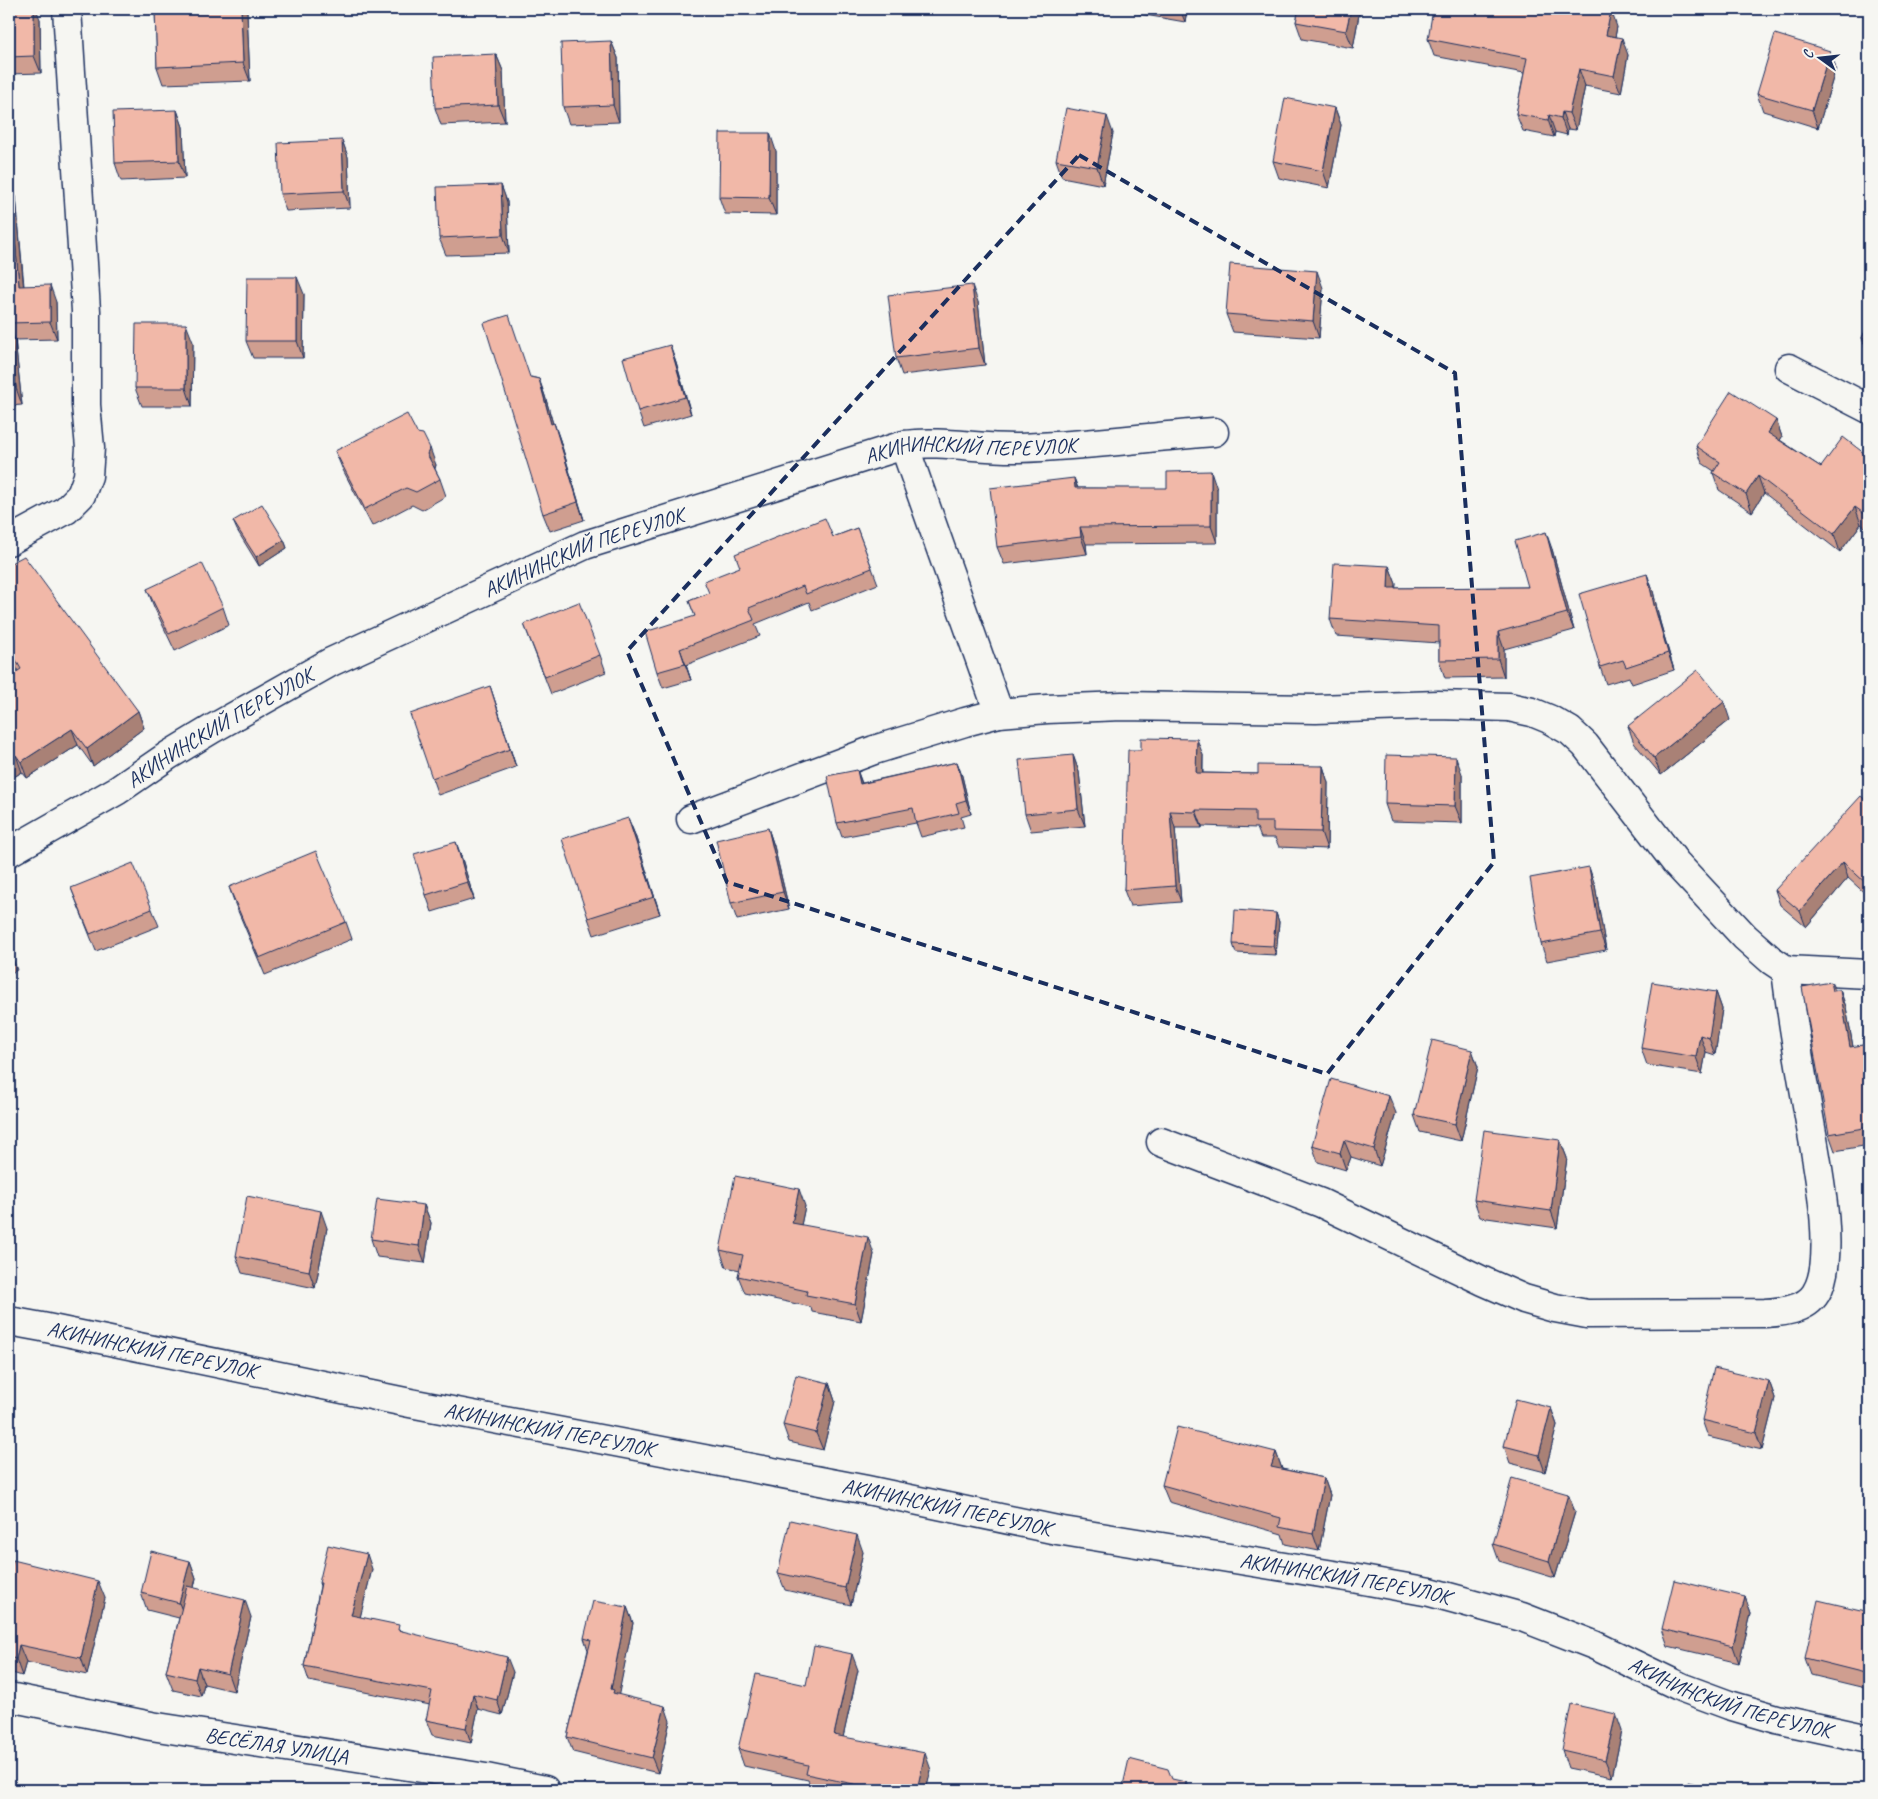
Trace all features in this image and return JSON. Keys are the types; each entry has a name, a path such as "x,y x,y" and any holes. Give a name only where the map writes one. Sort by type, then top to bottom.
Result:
{"street":[{"path":"9,541 66,510 81,495 88,476 90,448 86,406 86,311 67,9"},
{"path":"1789,368 1869,409"},
{"name":"АКИНИНСКИЙ ПЕРЕУЛОК","path":"9,852 118,790 212,729 331,662 586,545 904,445 925,442 970,447 1018,448 1214,432"},
{"path":"904,445 1000,713"},
{"path":"691,819 874,750 1000,713 1122,706 1316,708 1438,705 1509,707 1532,712 1570,730 1585,745 1676,863 1745,937 1771,960 1786,970 1869,974"},
{"path":"1161,1142 1321,1203 1483,1281 1524,1299 1556,1308 1586,1314 1765,1314 1789,1312 1816,1295 1825,1262 1823,1203 1786,970"},
{"name":"АКИНИНСКИЙ ПЕРЕУЛОК","path":"9,1321 410,1403 867,1490 1057,1530 1430,1592 1531,1620 1594,1644 1683,1688 1729,1705 1777,1719 1869,1739"},
{"name":"ВЕСЁЛАЯ УЛИЦА","path":"9,1697 151,1726 486,1778 545,1790"}],"highlighted area":[{"path":"1079,155 1455,373 1494,862 1327,1074 727,882 627,651"}],"building":[{"path":"9,9 34,9 34,56 9,57"},
{"path":"155,9 241,9 243,63 157,67"},
{"path":"1299,9 1351,9 1346,31 1296,22"},
{"path":"1433,9 1611,10 1606,35 1622,38 1614,76 1579,69 1569,113 1562,112 1561,118 1549,115 1548,120 1516,114 1527,58 1428,39"},
{"path":"1775,34 1830,51 1812,110 1757,94"},
{"path":"611,41 613,105 563,107 561,43"},
{"path":"496,54 498,105 435,108 433,57"},
{"path":"1285,98 1335,108 1323,171 1273,161"},
{"path":"1066,108 1107,116 1097,167 1056,160"},
{"path":"177,110 179,161 115,163 113,112"},
{"path":"720,133 770,133 769,198 719,197"},
{"path":"342,140 344,191 280,194 278,143"},
{"path":"9,180 19,286 50,285 50,322 9,323"},
{"path":"501,185 503,235 439,238 437,187"},
{"path":"1230,264 1317,271 1313,321 1226,314"},
{"path":"247,277 297,277 297,341 246,341"},
{"path":"972,285 979,348 896,358 888,295"},
{"path":"509,315 530,377 539,379 551,424 554,423 578,502 543,514 484,323"},
{"path":"1869,322 1869,342 1862,338"},
{"path":"9,323 16,388 9,388"},
{"path":"136,324 186,324 186,388 135,388"},
{"path":"670,345 685,397 638,411 623,358"},
{"path":"1731,391 1776,420 1768,433 1821,467 1843,437 1869,457 1869,517 1855,507 1834,534 1758,476 1746,494 1713,473 1720,462 1696,446"},
{"path":"407,414 417,433 423,434 430,448 427,454 440,479 416,492 406,488 365,509 335,451"},
{"path":"1211,471 1211,526 1080,527 1081,537 997,547 990,488 1074,478 1075,488 1167,488 1167,472"},
{"path":"262,504 284,540 256,557 233,521"},
{"path":"825,518 833,537 857,528 872,568 806,594 803,586 749,608 754,620 680,649 685,664 657,672 645,632 695,616 689,601 709,593 704,581 740,567 735,554"},
{"path":"1546,532 1567,613 1498,632 1498,659 1439,660 1439,626 1330,619 1334,563 1389,566 1388,588 1528,587 1515,541"},
{"path":"24,556 138,711 87,749 72,729 21,762 16,755 9,760 9,677 21,669 9,648 9,564"},
{"path":"202,563 223,607 169,634 147,589"},
{"path":"1647,574 1668,653 1626,667 1623,660 1600,667 1579,594"},
{"path":"579,602 600,655 545,677 524,624"},
{"path":"1698,670 1724,702 1654,758 1628,726"},
{"path":"490,686 510,749 432,778 410,714"},
{"path":"1141,738 1197,739 1196,773 1258,774 1258,765 1323,766 1321,832 1273,831 1273,822 1255,822 1255,811 1170,811 1175,886 1124,890 1128,750 1141,750"},
{"path":"1073,755 1078,809 1025,814 1019,760"},
{"path":"1386,755 1456,757 1455,806 1385,804"},
{"path":"957,762 966,800 956,803 959,813 916,823 913,808 837,823 827,776 857,770 860,784"},
{"path":"1861,796 1869,803 1869,886 1843,862 1800,911 1775,890"},
{"path":"628,818 654,897 588,918 562,839"},
{"path":"768,828 783,892 731,903 716,840"},
{"path":"456,842 467,882 426,895 414,854"},
{"path":"316,851 346,922 259,958 229,887"},
{"path":"133,863 152,909 90,934 71,888"},
{"path":"1589,867 1600,933 1541,944 1530,878"},
{"path":"1235,910 1276,913 1273,946 1233,944"},
{"path":"1652,982 1716,992 1709,1038 1700,1035 1696,1057 1641,1048"},
{"path":"1831,982 1833,991 1840,990 1850,1047 1869,1044 1869,1127 1829,1134 1802,987"},
{"path":"1432,1040 1472,1050 1455,1124 1414,1115"},
{"path":"1331,1079 1389,1096 1374,1149 1344,1140 1340,1153 1312,1145"},
{"path":"1484,1130 1560,1140 1551,1211 1474,1200"},
{"path":"735,1176 799,1189 792,1223 868,1237 855,1304 806,1295 807,1291 738,1276 743,1255 720,1250"},
{"path":"247,1196 321,1211 309,1271 236,1256"},
{"path":"377,1199 424,1205 419,1246 371,1239"},
{"path":"1714,1368 1769,1381 1756,1433 1702,1420"},
{"path":"796,1375 829,1383 816,1433 783,1425"},
{"path":"1516,1399 1551,1408 1539,1455 1504,1446"},
{"path":"1177,1427 1276,1452 1271,1467 1324,1478 1313,1534 1279,1527 1281,1518 1162,1485"},
{"path":"1512,1478 1568,1494 1549,1561 1493,1544"},
{"path":"790,1520 857,1535 845,1588 778,1573"},
{"path":"328,1545 367,1554 351,1615 399,1625 398,1630 507,1657 497,1700 473,1694 466,1728 426,1720 432,1691 304,1666"},
{"path":"151,1551 190,1561 179,1603 141,1593"},
{"path":"13,1560 98,1581 81,1658 19,1645 16,1659 9,1657 9,1576"},
{"path":"1674,1580 1745,1597 1733,1646 1662,1629"},
{"path":"187,1586 245,1600 228,1674 198,1667 195,1679 166,1672"},
{"path":"1818,1600 1869,1612 1869,1674 1805,1658"},
{"path":"593,1601 627,1607 611,1689 614,1690 613,1693 665,1706 652,1758 567,1737 591,1640 584,1638"},
{"path":"814,1646 852,1654 834,1735 925,1753 917,1790 882,1790 806,1774 808,1765 738,1749 756,1674 806,1685"},
{"path":"1571,1704 1616,1714 1605,1760 1562,1750"},
{"path":"1129,1759 1168,1769 1172,1779 1186,1782 1184,1790 1122,1790"},
{"path":"1688,1782 1722,1790 1686,1790"},
{"path":"201,1783 230,1790 199,1790"}]}
